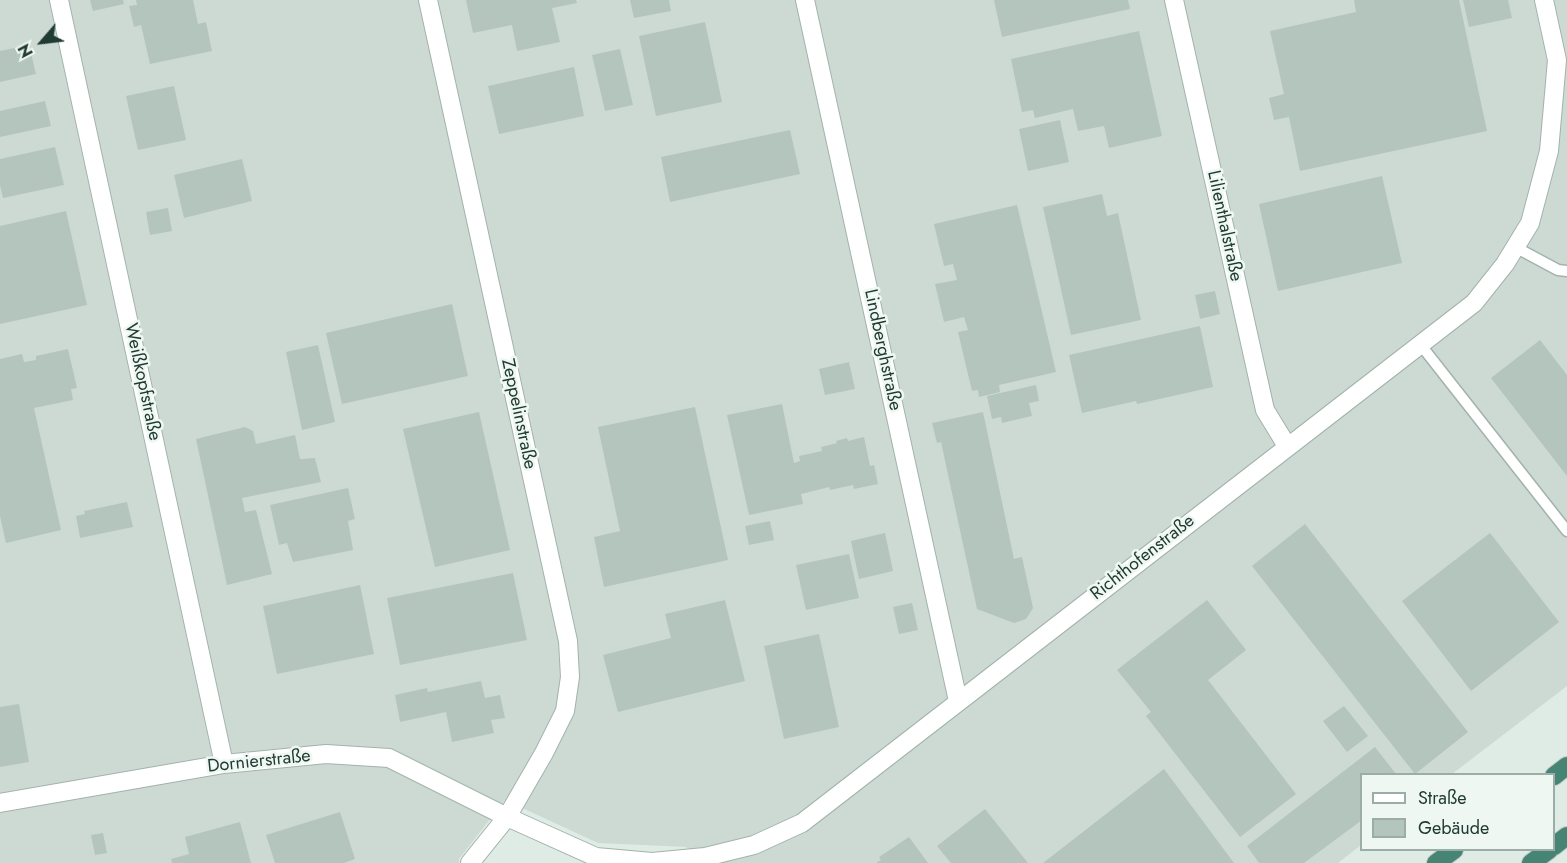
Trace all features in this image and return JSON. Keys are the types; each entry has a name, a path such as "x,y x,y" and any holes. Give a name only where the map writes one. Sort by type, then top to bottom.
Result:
{"highway":[{"path":"1555,775 1567,766"},
{"path":"1555,845 1567,836"},
{"path":"1436,863 1451,851"},
{"path":"1531,863 1546,851"}],"street":[{"name":"Weißkopfstraße","path":"59,0 224,764"},
{"name":"Zeppelinstraße","path":"428,0 568,641 570,677 565,711 544,753 507,817 470,863"},
{"name":"Lindberghstraße","path":"805,0 958,701"},
{"name":"Lilienthalstraße","path":"1174,0 1265,411 1287,446"},
{"name":"Richthofenstraße","path":"507,817 596,856 652,862 705,857 754,846 802,823 1474,303 1530,223 1550,151 1557,60 1544,0"},
{"name":"Dornierstraße","path":"0,803 224,764 326,754 389,758 507,817"}],"lane":[{"path":"1515,247 1558,270 1567,271"},
{"path":"1420,344 1567,531"}],"shaded area":[{"path":"0,0 1567,0 1567,686 1453,773 1360,773 1360,846 1338,863 701,863 686,847 598,843 505,800 459,859 459,863 0,863"}],"building":[{"path":"90,0 123,0 124,4 93,11"},
{"path":"136,0 193,0 198,24 206,22 212,51 150,64 141,25 134,27 129,6 137,5"},
{"path":"466,0 576,0 577,3 552,8 560,42 517,51 512,25 473,33"},
{"path":"630,0 669,0 671,11 634,18"},
{"path":"994,0 1128,0 1130,9 1002,37"},
{"path":"1354,0 1459,0 1487,131 1300,171 1289,117 1274,120 1269,98 1284,94 1270,31 1356,12"},
{"path":"1463,0 1508,0 1512,18 1469,27"},
{"path":"705,22 722,102 656,116 639,36"},
{"path":"1139,31 1162,136 1109,148 1104,126 1078,131 1073,109 1035,118 1033,110 1022,112 1011,59"},
{"path":"29,45 36,74 0,82 0,51"},
{"path":"620,49 633,105 605,111 592,55"},
{"path":"574,67 584,116 499,134 488,86"},
{"path":"174,86 186,140 138,150 126,96"},
{"path":"45,101 51,126 0,137 0,111"},
{"path":"1060,120 1069,162 1028,171 1019,129"},
{"path":"790,130 800,174 670,202 661,157"},
{"path":"55,147 64,185 3,198 0,185 0,159"},
{"path":"242,159 252,201 184,218 174,175"},
{"path":"1382,176 1402,263 1278,291 1259,204"},
{"path":"1102,194 1107,216 1118,213 1141,320 1071,335 1043,207"},
{"path":"1017,205 1056,372 999,385 1000,392 979,397 978,390 972,391 958,332 968,330 964,317 944,322 935,284 957,280 953,264 944,266 934,224"},
{"path":"168,208 172,231 150,235 146,212"},
{"path":"66,211 87,305 0,324 0,226"},
{"path":"1215,291 1220,314 1200,319 1195,295"},
{"path":"452,304 468,376 342,404 326,333"},
{"path":"1200,326 1213,387 1137,404 1136,401 1082,413 1069,355"},
{"path":"1540,340 1567,375 1567,476 1491,378"},
{"path":"318,345 335,422 302,430 286,352"},
{"path":"68,349 77,388 71,389 73,400 34,408 61,530 6,543 0,516 0,359 22,354 24,362 36,360 36,356"},
{"path":"849,362 855,389 825,395 819,369"},
{"path":"1036,385 1039,401 1029,403 1032,416 1002,423 1001,417 992,419 987,396"},
{"path":"782,404 794,463 800,461 799,456 822,451 821,447 837,443 836,441 864,437 870,466 874,465 878,484 854,489 853,485 830,490 829,487 801,494 803,504 749,515 727,415"},
{"path":"695,407 728,560 604,587 594,537 620,531 598,427"},
{"path":"479,412 510,550 435,567 403,429"},
{"path":"983,412 1014,559 1022,557 1033,608 1026,619 1014,623 977,609 941,442 937,443 932,423"},
{"path":"245,427 253,431 256,444 295,435 300,459 315,458 321,482 242,498 245,512 256,510 272,574 227,585 196,439"},
{"path":"348,488 355,519 348,521 353,550 293,562 287,543 279,545 270,505"},
{"path":"127,502 133,527 80,538 76,516 85,514 84,511"},
{"path":"770,521 774,540 749,545 745,526"},
{"path":"1305,524 1468,732 1414,773 1252,566"},
{"path":"885,533 893,571 859,579 851,541"},
{"path":"1490,533 1559,622 1471,691 1402,601"},
{"path":"849,554 859,598 806,610 796,565"},
{"path":"513,573 527,640 400,665 387,598"},
{"path":"360,585 374,654 277,674 263,606"},
{"path":"725,600 745,681 618,712 603,655 671,638 665,614"},
{"path":"1207,600 1246,650 1208,680 1296,794 1240,837 1146,716 1151,712 1117,670"},
{"path":"912,603 918,630 899,634 893,607"},
{"path":"819,634 839,727 784,739 764,646"},
{"path":"481,681 485,698 500,695 505,718 491,720 494,733 452,742 446,712 400,722 395,695 427,688 428,692"},
{"path":"19,704 29,762 0,767 0,707"},
{"path":"1344,706 1368,736 1347,752 1323,721"},
{"path":"1375,747 1395,773 1360,773 1360,821 1304,863 1259,863 1247,846"},
{"path":"1164,769 1234,863 1043,863"},
{"path":"985,809 1028,863 951,863 937,846"},
{"path":"340,812 355,859 344,863 275,863 266,835"},
{"path":"240,822 251,863 172,863 171,859 189,854 185,837"},
{"path":"103,833 107,853 95,855 91,835"},
{"path":"909,837 928,863 876,863 881,860 879,857"}]}
